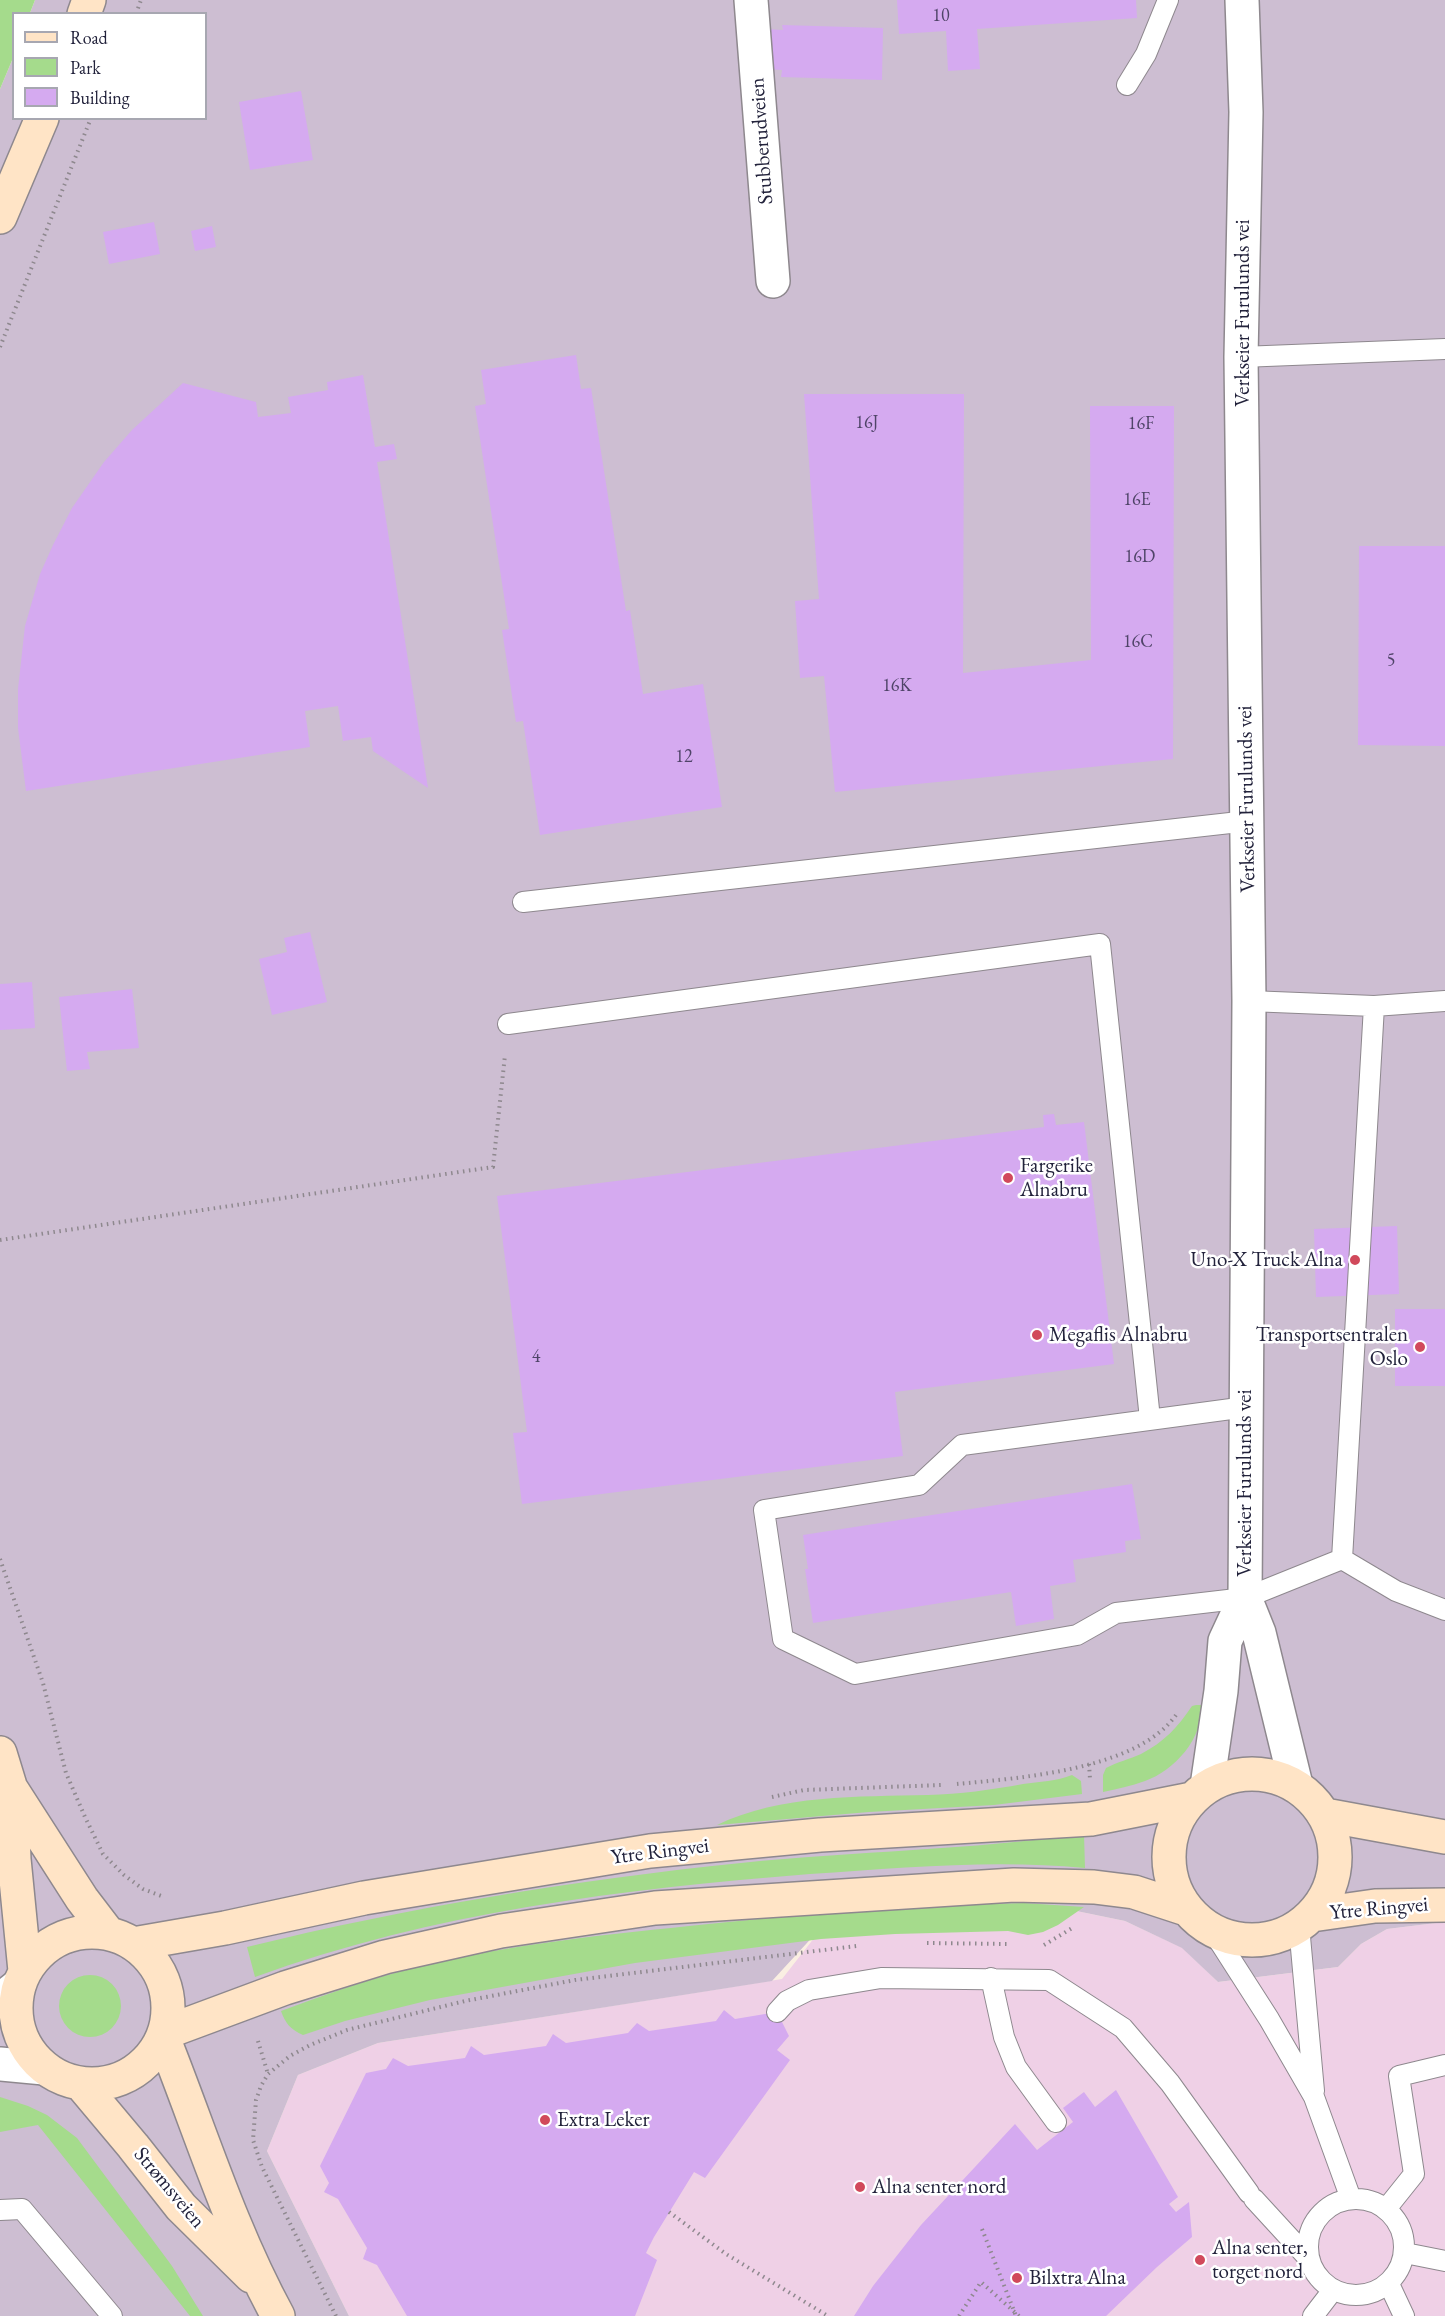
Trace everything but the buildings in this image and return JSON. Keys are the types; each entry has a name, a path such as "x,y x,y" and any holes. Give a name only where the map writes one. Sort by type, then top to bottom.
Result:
{"main road":[{"path":"0,217 41,120"},
{"path":"0,1753 11,1788 15,2008 18,2031 28,2051 44,2068 68,2081 81,2085 101,2084 121,2079 139,2069 153,2055 163,2035 168,2013 167,1993 160,1973 149,1957 121,1939 82,1899 11,1788"},
{"path":"1251,1773 1274,1775 1296,1785 1312,1798 1325,1815 1335,1840 1335,1867 1328,1893 1306,1920 1279,1936 1257,1941 1234,1938 1212,1930 1198,1921 1186,1909 1174,1888 1169,1865 1170,1841 1178,1818 1199,1792 1228,1776 1251,1773"},
{"name":"Ytre Ringvei","path":"121,1939 225,1928 364,1898 650,1851 820,1835 1091,1819 1199,1792"},
{"path":"1325,1815 1445,1838"},
{"path":"163,2035 285,1988 385,1957 501,1930 655,1908 1014,1885 1094,1887 1134,1892 1186,1909"},
{"name":"Ytre Ringvei","path":"1306,1920 1375,1906 1445,1905"},
{"path":"15,1985 40,1952 61,1938 84,1932 121,1939"},
{"name":"Strømsveien","path":"163,2035 217,2180 262,2287 278,2316"},
{"name":"Strømsveien","path":"81,2085 181,2207 262,2287"}],"street":[{"name":"Stubberudveien","path":"751,0 772,281"},
{"name":"Verkseier Furulunds vei","path":"1242,0 1246,112 1241,357 1249,1001 1245,1598 1259,1633 1296,1785"},
{"name":"Verkseier Furulunds vei","path":"1199,1792 1221,1691 1225,1641 1245,1598"},
{"path":"0,2064 44,2068"}],"lane":[{"path":"1127,86 1146,54 1168,0"},
{"path":"1241,357 1445,349"},
{"path":"523,902 1248,821"},
{"path":"508,1023 1100,944 1150,1419"},
{"path":"1249,1001 1374,1006 1445,1001"},
{"path":"1342,1559 1374,1006"},
{"path":"1246,1407 962,1445 919,1485 764,1510 783,1639 855,1674 1077,1635 1116,1613 1245,1598 1342,1559"},
{"path":"1342,1559 1396,1591 1445,1610"},
{"path":"1306,1920 1314,2097"},
{"path":"1212,1930 1269,2019 1314,2097 1351,2199"},
{"path":"777,2012 788,2001 809,1990 881,1978 1049,1980 1123,2028 1170,2083 1251,2196 1310,2260"},
{"path":"991,1978 1004,2037 1016,2067 1056,2122"},
{"path":"1386,2209 1414,2174 1399,2076 1445,2065"},
{"path":"1351,2199 1375,2202 1386,2209 1398,2221 1403,2232 1405,2253 1399,2271 1389,2284 1374,2292 1358,2296 1334,2290 1316,2275 1310,2260 1308,2243 1313,2225 1323,2212 1336,2203 1351,2199"},
{"path":"0,2210 22,2209 112,2316"},
{"path":"1405,2253 1445,2261"},
{"path":"1389,2284 1404,2316"},
{"path":"1313,2316 1334,2290"}],"path":[{"path":"0,347 90,120"},
{"path":"0,1240 493,1167 508,1023"},
{"path":"0,1559 43,1683 66,1773 98,1845 103,1854 124,1875 143,1888 169,1898"},
{"path":"765,1799 804,1790 951,1785 1046,1774 1089,1764 1142,1744 1155,1737 1179,1712"},
{"path":"916,1943 1014,1944"},
{"path":"1035,1944 1046,1945"},
{"path":"336,2316 262,2167 253,2140 256,2100 268,2074 290,2056 347,2030 465,2001 575,1980 859,1946"},
{"path":"258,2040 268,2074"},
{"path":"669,2212 726,2254 828,2316"},
{"path":"982,2229 1018,2316"},
{"path":"959,2316 981,2282 1018,2316"}],"shaded area":[{"path":"35,0 1445,0 1445,1923 1387,1929 1361,1944 1338,1967 1218,1982 1182,1948 1125,1921 1057,1907 829,1919 772,1981 378,2043 298,2075 267,2151 349,2316 0,2316 0,89 12,60 12,120 207,120 207,12 30,12"},
{"path":"1057,1907 1125,1921 1183,1948 1218,1982 1338,1967 1361,1944 1387,1929 1445,1923 1445,2316 349,2316 267,2151 298,2075 378,2043 782,1979 829,1919"}],"green space":[{"path":"0,0 35,0 30,12 12,12 12,60 0,89"},
{"path":"1201,1705 1198,1729 1185,1752 1176,1761 1166,1770 1145,1781 1103,1792 1103,1775 1106,1768 1141,1754 1157,1744 1176,1727 1192,1706"},
{"path":"1072,1775 1081,1781 1082,1794 994,1805 869,1812 717,1825 742,1815 793,1802 847,1797 964,1793 1060,1779"},
{"path":"1084,1834 1085,1868 1016,1864 913,1867 739,1880 599,1896 459,1920 390,1936 255,1977 247,1947 431,1907 617,1878 784,1859 998,1844"},
{"path":"1024,1903 1084,1907 1058,1925 1043,1932 1028,1935 1008,1931 895,1934 821,1939 635,1963 430,2000 345,2021 303,2035 289,2026 281,2011 402,1971 508,1948 653,1930 814,1914"},
{"path":"84,1975 96,1975 112,1984 119,1994 121,2006 119,2018 112,2028 96,2037 84,2037 73,2032 64,2023 59,2012 59,2000 64,1989 73,1980"},
{"path":"0,2097 47,2115 77,2138 172,2266 203,2316 190,2316 38,2125 0,2132"}],"place":[{"name":"Fargerike Alnabru","path":"1008,1178"},
{"name":"Uno-X Truck Alna","path":"1355,1260"},
{"name":"Megaflis Alnabru","path":"1037,1335"},
{"name":"Transportsentralen Oslo","path":"1420,1347"},
{"name":"Extra Leker","path":"545,2120"},
{"name":"Alna senter nord","path":"860,2187"},
{"name":"Alna senter, torget nord","path":"1200,2260"},
{"name":"Bilxtra Alna","path":"1017,2278"}]}
